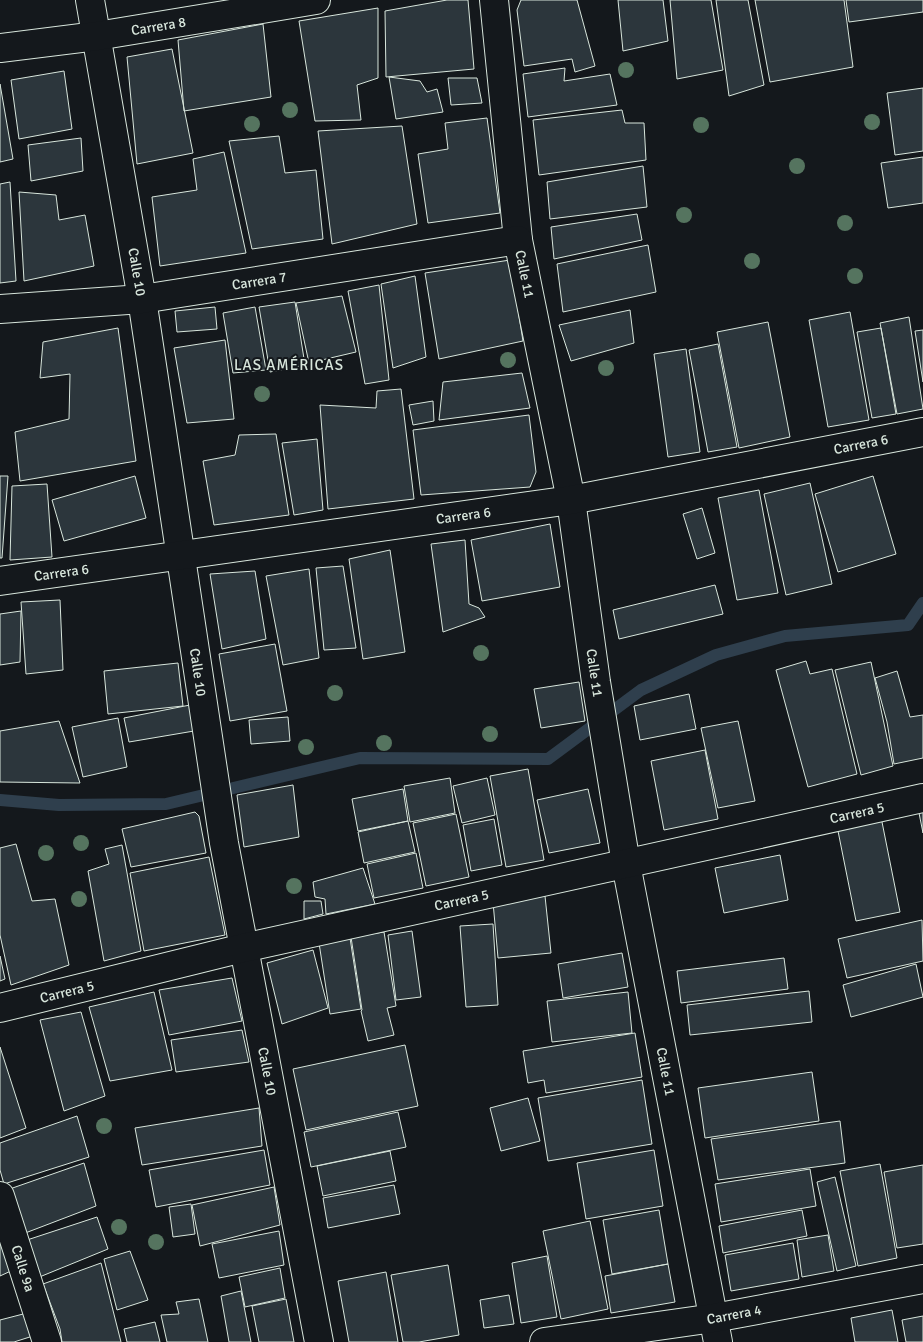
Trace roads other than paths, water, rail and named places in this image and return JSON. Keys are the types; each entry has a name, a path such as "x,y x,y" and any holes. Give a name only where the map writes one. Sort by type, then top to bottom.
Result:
{"street":[{"name":"Calle 10","path":"90,0 142,299 179,557 224,843 319,1342"},
{"name":"Carrera 8","path":"0,48 97,36 316,0"},
{"name":"Calle 11","path":"494,0 518,240 571,500 596,682 626,864 716,1330"},
{"name":"Carrera 7","path":"0,310 142,299 518,240"},
{"name":"Carrera 6","path":"0,581 571,500 923,432"},
{"name":"Carrera 5","path":"0,1008 243,948 923,798"},
{"name":"Calle 9a","path":"0,1196 47,1342"},
{"name":"Carrera 4","path":"544,1342 716,1330 923,1278"}],"waterway":[{"path":"0,800 59,805 166,804 360,758 548,759 641,690 716,655 785,636 908,625 923,603"}],"district":[{"name":"LAS AMÉRICAS","path":"289,365"}]}
